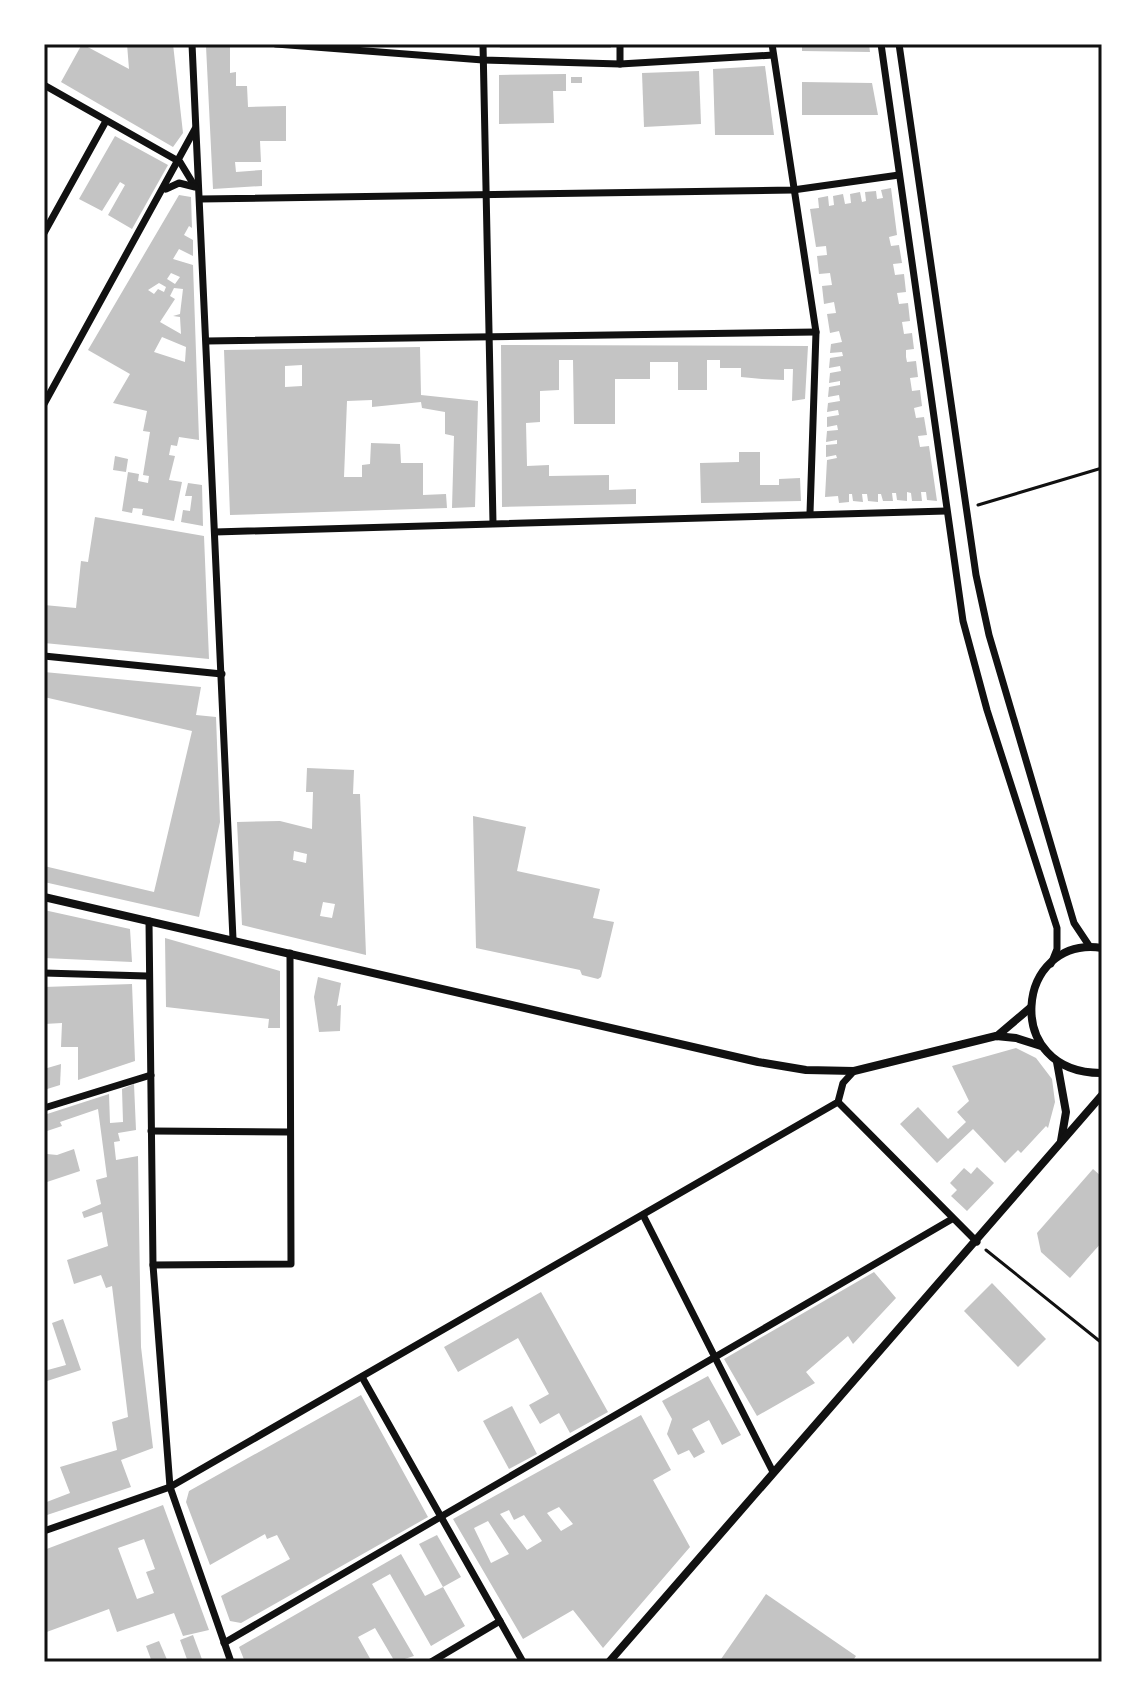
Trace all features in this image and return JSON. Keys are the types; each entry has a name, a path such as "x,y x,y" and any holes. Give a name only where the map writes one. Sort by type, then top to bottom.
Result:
{"street":[{"path":"192,44 233,939"},
{"path":"276,44 483,60 620,64 773,55"},
{"path":"483,44 493,523"},
{"path":"620,44 620,64"},
{"path":"772,44 816,332 810,513"},
{"path":"881,44 963,621 987,710 1057,928 1057,949 1051,964 1034,986 1030,1008 1033,1029 1041,1046 1057,1062 1079,1072 1102,1073"},
{"path":"899,44 967,508 989,635 1074,923 1090,947"},
{"path":"44,85 180,162 200,199"},
{"path":"44,233 106,121"},
{"path":"44,404 180,162 196,127"},
{"path":"200,199 793,190 899,175"},
{"path":"164,190 179,183 194,185"},
{"path":"207,341 816,332"},
{"path":"215,532 946,511"},
{"path":"44,656 222,674"},
{"path":"44,897 758,1062 806,1070 854,1071 996,1036 1041,1046"},
{"path":"149,921 147,976 153,1265 170,1487 231,1662"},
{"path":"1051,964 1073,948 1102,948"},
{"path":"153,1265 291,1264 288,1132 290,953"},
{"path":"44,973 147,976"},
{"path":"996,1036 1030,1008"},
{"path":"1057,1062 1066,1112 1061,1142"},
{"path":"44,1531 170,1487 838,1102 843,1083 854,1071"},
{"path":"44,1108 151,1075"},
{"path":"609,1662 1102,1095"},
{"path":"838,1102 977,1242"},
{"path":"151,1131 288,1132"},
{"path":"643,1215 773,1472"},
{"path":"224,1643 713,1355 952,1219"},
{"path":"362,1377 523,1662"},
{"path":"431,1662 500,1621"}],"path":[{"path":"967,508 1102,468"},
{"path":"977,1242 1102,1343"}],"building":[{"path":"82,44 129,69 127,44 173,44 183,133 173,147 61,82"},
{"path":"499,44 611,44 611,48 500,48"},
{"path":"802,44 869,44 870,52 802,51"},
{"path":"941,44 973,44 973,47 941,47"},
{"path":"206,46 230,46 230,73 236,72 236,86 247,86 248,107 286,106 286,141 260,141 261,162 235,162 236,172 262,170 262,186 213,189"},
{"path":"765,66 774,135 715,135 713,69"},
{"path":"699,71 701,124 644,127 642,73"},
{"path":"566,74 566,91 553,91 554,123 499,124 499,75"},
{"path":"571,77 582,77 582,83 571,83"},
{"path":"802,82 872,83 878,115 802,115"},
{"path":"115,136 168,165 132,229 108,215 125,185 120,182 102,211 79,199"},
{"path":"891,188 897,235 889,237 891,246 899,245 902,263 893,264 895,275 904,274 906,292 897,293 899,304 908,303 910,321 902,322 904,334 912,333 914,349 906,350 906,357 907,362 916,361 918,377 910,378 912,391 920,390 922,406 914,408 916,418 924,417 927,435 918,436 920,447 929,446 937,501 927,500 926,492 921,492 922,501 912,501 911,493 907,492 907,501 897,500 896,493 892,493 893,501 883,501 881,494 878,494 878,502 868,501 867,494 862,494 863,502 853,501 852,494 849,494 849,502 839,503 838,496 825,497 827,460 837,458 836,455 826,457 826,445 837,444 837,440 826,442 827,431 838,430 837,425 827,427 827,417 839,415 838,410 827,412 828,403 840,401 839,395 828,397 829,387 840,385 840,381 829,383 830,373 841,371 840,366 829,368 830,358 843,356 842,352 830,353 831,344 842,342 839,331 830,333 827,314 836,313 834,302 824,304 822,286 832,285 830,273 819,274 817,256 827,255 826,246 816,247 810,209 819,208 818,198 828,196 829,206 834,205 833,196 843,194 845,204 851,203 850,194 860,192 862,202 866,201 865,192 876,191 877,199 883,198 881,190"},
{"path":"179,195 191,197 192,228 189,226 184,235 193,240 193,256 179,249 173,259 193,265 199,440 179,437 177,446 171,445 169,455 175,456 169,480 182,482 174,521 142,515 143,509 133,508 132,513 122,511 128,472 139,474 138,481 148,483 149,476 143,475 150,432 143,431 147,411 113,403 130,374 88,350","holes":["171,273 180,277 175,284 167,279","159,283 166,287 164,292 158,289 154,294 148,290","174,288 183,289 180,314 173,316 180,317 181,334 160,322 175,299 170,296","162,337 186,347 185,362 154,352"]},
{"path":"501,345 808,346 805,399 792,401 793,369 784,369 784,380 741,377 741,368 720,368 720,360 707,360 707,390 678,390 678,362 650,362 650,379 615,379 615,424 574,424 573,360 559,360 559,390 540,391 540,422 526,423 527,466 549,465 549,476 609,475 609,490 636,489 636,504 502,507"},
{"path":"420,347 421,395 478,401 475,507 452,508 454,436 445,434 445,412 422,408 421,402 372,407 372,400 347,401 344,477 362,477 362,465 370,464 371,443 400,444 401,463 423,463 423,495 446,494 447,508 230,515 224,350","holes":["302,365 302,386 285,387 285,366"]},
{"path":"739,452 760,452 760,485 779,485 779,479 800,478 801,501 701,503 700,463 739,462"},
{"path":"115,456 128,459 126,472 113,470"},
{"path":"188,483 202,485 203,526 181,522 183,510 190,511 192,496 185,496"},
{"path":"95,517 204,536 209,659 44,643 44,605 76,608 81,561 88,562"},
{"path":"44,672 201,687 196,715 216,717 220,822 199,917 44,882 44,866 154,892 192,731 44,697"},
{"path":"307,768 354,770 353,794 360,794 366,955 242,925 237,822 280,821 312,829 313,792 306,792","holes":["294,851 307,854 306,863 293,860","323,902 335,904 332,918 320,916"]},
{"path":"473,816 526,827 517,871 600,889 593,918 614,922 601,977 598,979 582,975 580,970 476,948"},
{"path":"44,910 130,929 132,962 44,958"},
{"path":"165,938 280,971 280,1028 268,1028 269,1019 166,1007"},
{"path":"318,977 341,983 337,1006 341,1005 340,1031 319,1032 314,997"},
{"path":"132,984 135,1061 78,1080 78,1047 61,1047 62,1023 44,1024 44,987"},
{"path":"1016,1048 1036,1058 1052,1079 1055,1102 1048,1128 1046,1126 1021,1153 1018,1150 1005,1163 973,1129 937,1163 900,1124 918,1107 948,1139 966,1122 957,1112 969,1101 952,1066"},
{"path":"61,1064 60,1085 44,1090 44,1069"},
{"path":"134,1084 136,1130 118,1133 120,1141 114,1142 116,1160 138,1156 141,1347 153,1448 121,1460 131,1487 44,1516 44,1503 70,1493 60,1467 117,1450 112,1422 128,1417 112,1286 106,1288 101,1275 74,1284 67,1260 108,1246 102,1212 84,1218 82,1212 101,1204 96,1180 107,1177 98,1109 60,1122 62,1126 44,1132 44,1115 109,1094 110,1123 123,1122 122,1089"},
{"path":"44,1147 47,1154 57,1155 74,1149 80,1171 47,1182"},
{"path":"977,1167 994,1183 967,1211 951,1196 957,1190 950,1183 964,1168 971,1174"},
{"path":"1093,1169 1102,1177 1102,1242 1070,1278 1041,1252 1037,1233"},
{"path":"874,1272 896,1298 853,1344 848,1336 806,1372 815,1383 757,1416 724,1359"},
{"path":"992,1283 1046,1339 1018,1367 964,1311"},
{"path":"541,1292 608,1412 570,1433 559,1413 540,1424 529,1405 549,1394 518,1338 458,1372 444,1347"},
{"path":"63,1319 81,1370 44,1382 44,1371 66,1365 52,1323"},
{"path":"708,1376 741,1435 722,1445 709,1420 692,1429 705,1452 694,1458 689,1450 678,1455 667,1434 672,1419 662,1401"},
{"path":"361,1395 428,1517 241,1623 230,1621 221,1596 290,1559 277,1535 267,1539 265,1534 210,1565 186,1502 189,1491"},
{"path":"512,1406 537,1454 509,1469 483,1421"},
{"path":"641,1415 671,1470 653,1480 690,1547 603,1648 573,1610 523,1639 453,1519","holes":["559,1507 573,1524 561,1531 547,1513","509,1510 514,1520 524,1515 542,1541 527,1550 500,1514","488,1521 509,1554 491,1563 474,1528"]},
{"path":"163,1505 209,1630 183,1636 174,1613 117,1632 109,1609 44,1633 44,1550","holes":["144,1539 155,1569 146,1572 154,1593 137,1599 118,1548"]},
{"path":"437,1535 461,1577 443,1587 419,1544"},
{"path":"401,1554 425,1596 443,1587 465,1626 431,1646 390,1574 372,1584 414,1656 395,1662 375,1628 358,1637 372,1662 245,1662 239,1647"},
{"path":"766,1594 856,1656 852,1662 719,1662"},
{"path":"193,1635 203,1662 188,1662 180,1640"},
{"path":"159,1641 168,1662 152,1662 146,1646"}]}
